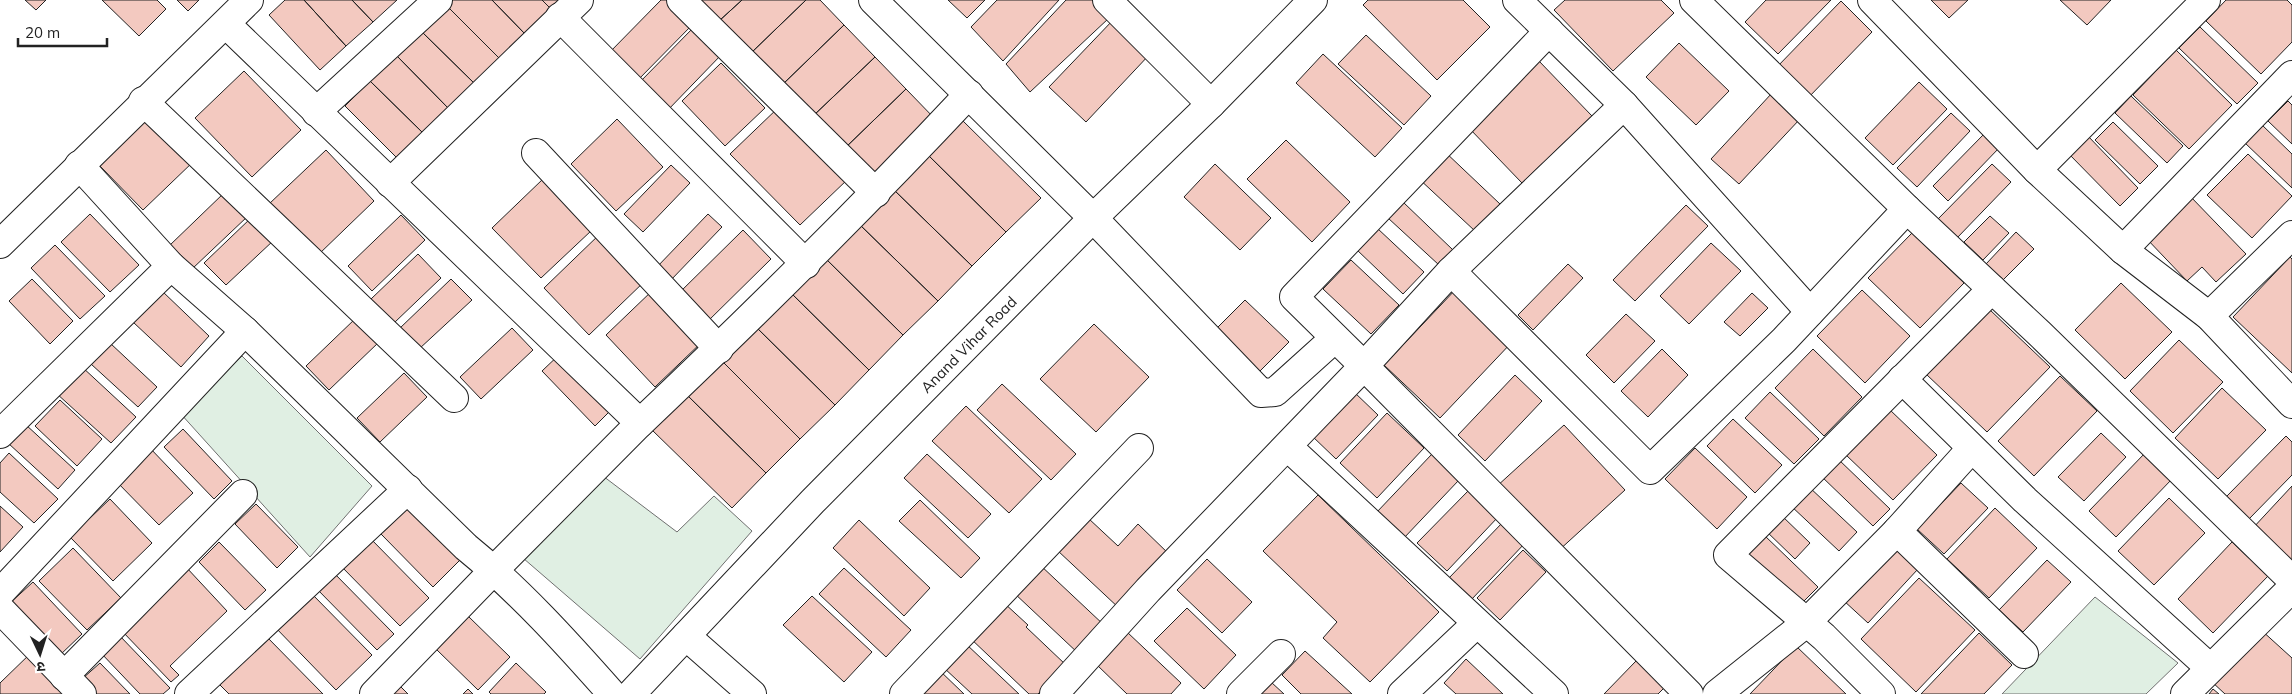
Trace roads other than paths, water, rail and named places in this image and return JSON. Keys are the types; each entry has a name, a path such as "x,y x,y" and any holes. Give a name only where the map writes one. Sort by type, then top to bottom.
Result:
{"street":[{"path":"0,244 249,0"},
{"path":"316,112 438,0"},
{"path":"681,0 876,193"},
{"path":"873,0 1093,218 1261,393 1275,392 1335,338"},
{"path":"1107,0 1211,104"},
{"name":"Anand Vihar Road","path":"631,694 813,500 1093,218 1211,104 1314,0"},
{"path":"1518,0 1624,105 1810,312"},
{"path":"1694,0 1907,209 2292,580"},
{"path":"1872,0 2036,170 2123,250 2209,316 2292,404"},
{"path":"2036,170 2206,0"},
{"path":"390,183 570,9 806,264"},
{"path":"226,24 640,423"},
{"path":"1550,31 1294,297 1689,694"},
{"path":"2123,250 2292,75"},
{"path":"374,694 640,423 806,264 969,94"},
{"path":"144,101 454,398"},
{"path":"1054,694 1148,590 1288,447 1451,271 1624,105"},
{"path":"536,153 719,349"},
{"path":"79,165 171,266 245,331 466,547 494,570 553,627 612,694"},
{"path":"1451,271 1650,470 1810,312 1907,209"},
{"path":"2209,316 2290,241"},
{"path":"0,434 171,266"},
{"path":"1881,694 1824,638 1728,555 1992,289"},
{"path":"0,593 245,331"},
{"path":"1902,379 1971,449 2025,500 2210,668"},
{"path":"1288,447 1476,624 1554,694"},
{"path":"904,694 1139,448"},
{"path":"1717,694 1806,624 1897,531 1971,449"},
{"path":"188,694 408,489"},
{"path":"0,609 73,685 243,494"},
{"path":"1897,531 2024,654"},
{"path":"2185,694 2292,588"},
{"path":"1402,694 1476,624"},
{"path":"686,636 752,694"},
{"path":"1241,694 1280,654"}]}
